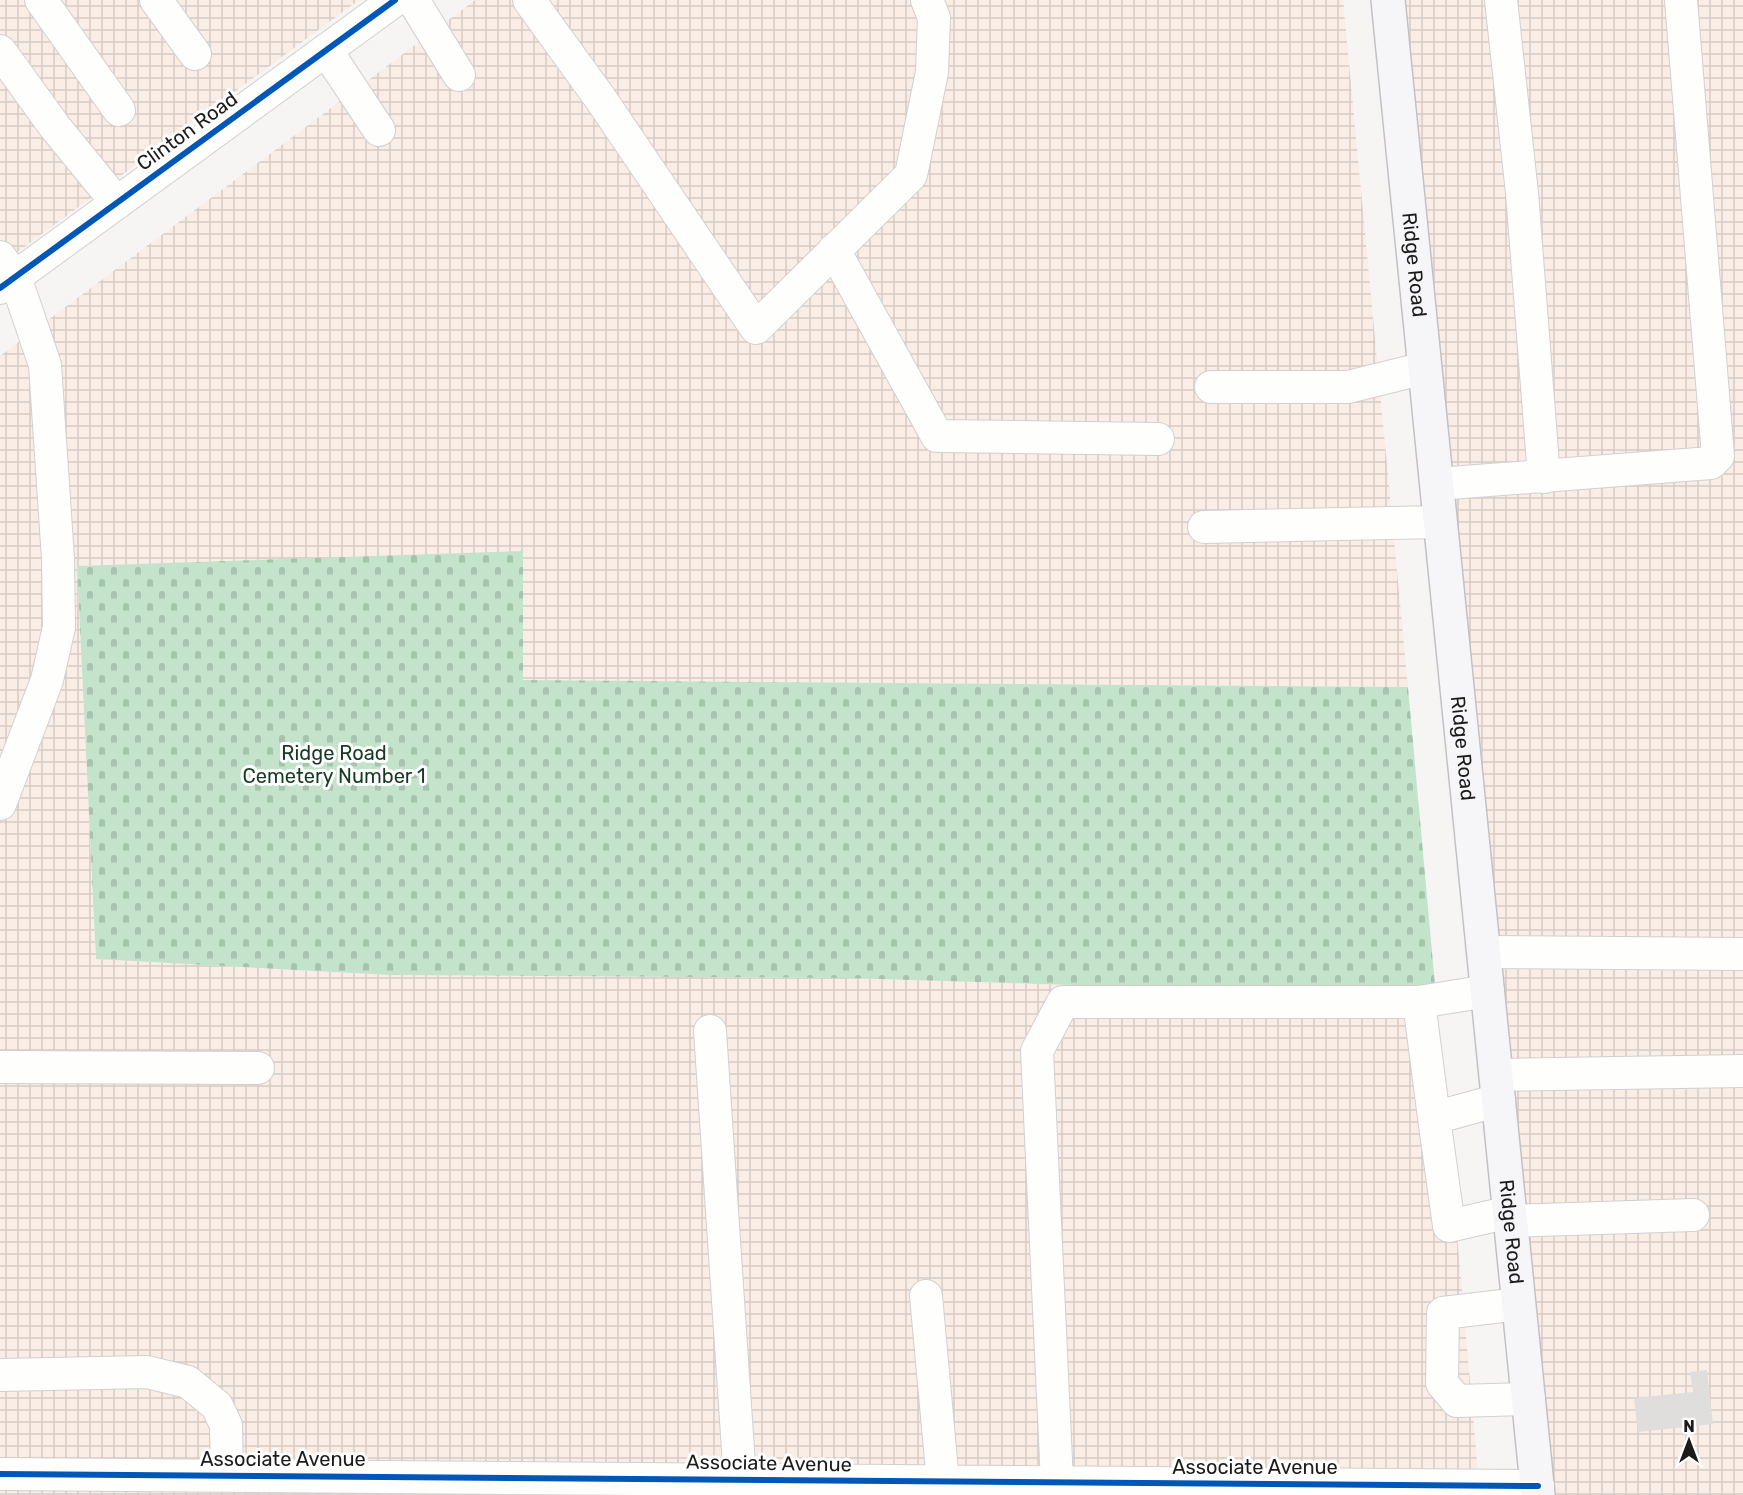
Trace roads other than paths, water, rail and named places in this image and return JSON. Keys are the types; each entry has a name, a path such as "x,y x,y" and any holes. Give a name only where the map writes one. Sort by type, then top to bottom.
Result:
{"main road":[{"name":"Ridge Road","path":"1388,0 1538,1491"}],"street":[{"path":"41,0 119,110"},
{"path":"156,0 195,54"},
{"name":"Clinton Road","path":"5,274 117,202 394,0"},
{"path":"413,0 459,75"},
{"path":"529,0 600,98 756,328 911,175 932,72 934,18 927,0"},
{"path":"1501,0 1522,193 1544,477"},
{"path":"1437,484 1712,463 1718,456 1680,0"},
{"path":"326,50 380,130"},
{"path":"0,51 55,127 117,202"},
{"path":"834,250 937,436 1158,439"},
{"path":"0,804 47,680 59,627 58,559 45,365 5,274"},
{"path":"1211,387 1348,387 1425,368"},
{"path":"1204,527 1440,522"},
{"path":"1484,952 1743,954"},
{"path":"1057,1482 1037,1051 1063,1002 1419,1002 1488,991"},
{"path":"1419,1002 1449,1226 1510,1216 1693,1215"},
{"path":"710,1031 740,1480"},
{"path":"0,1067 258,1068"},
{"path":"1434,1118 1497,1088 1743,1071"},
{"path":"926,1296 943,1482"},
{"path":"1519,1304 1443,1312 1442,1383 1456,1401 1529,1399"},
{"path":"0,1375 147,1372 188,1382 217,1406 226,1425 227,1475"},
{"name":"Associate Avenue","path":"0,1474 943,1482 998,1488 1057,1482 1538,1491"}],"park label":[{"name":"Ridge Road Cemetery Number 1","path":"334,764"}]}
